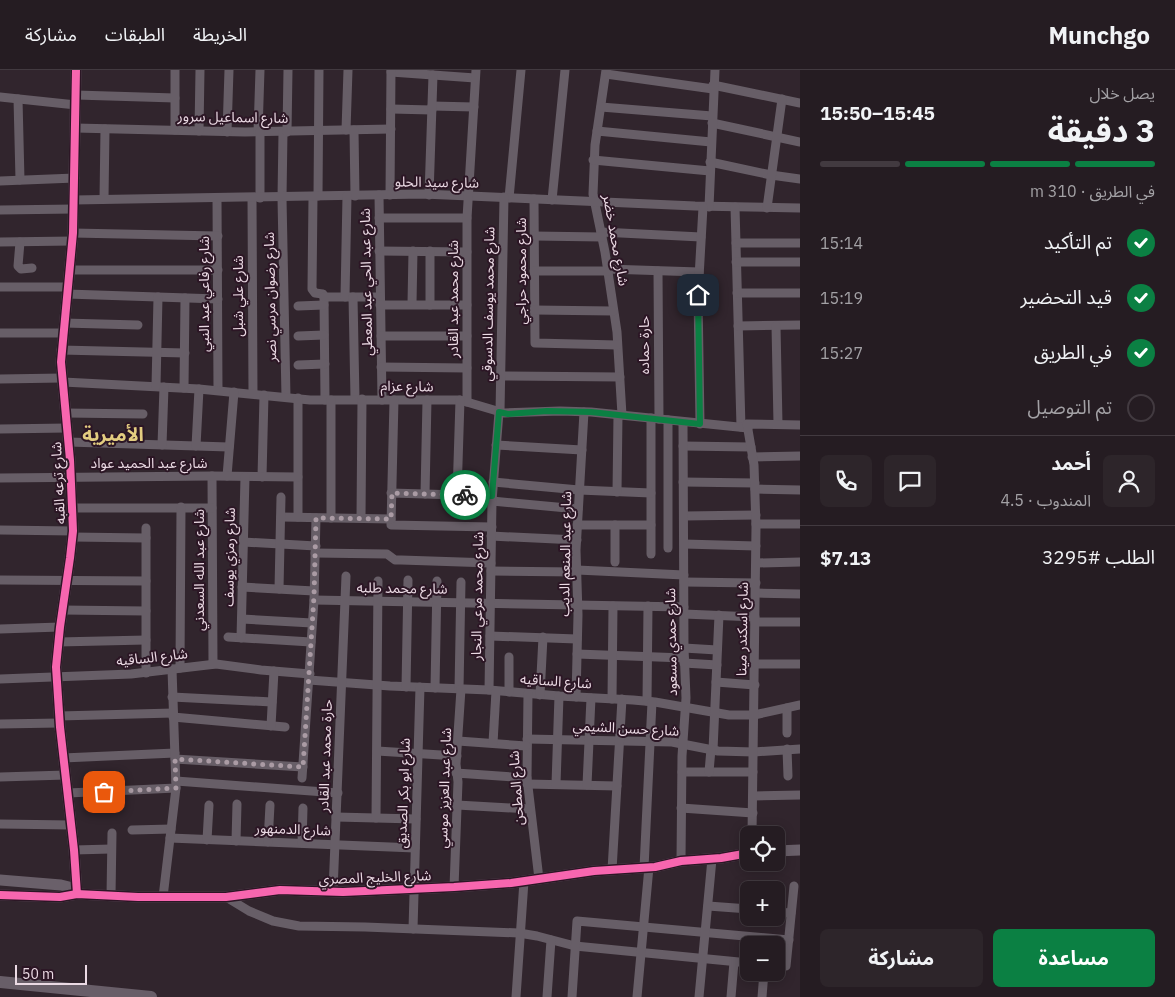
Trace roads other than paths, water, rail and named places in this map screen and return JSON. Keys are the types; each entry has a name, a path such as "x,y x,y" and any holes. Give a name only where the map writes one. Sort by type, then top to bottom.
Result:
{"main road":[{"path":"0,982 151,997"}],"street":[{"name":"شارع ترعه القبه","path":"76,70 73,237 61,350 73,508 67,580 58,642 57,677 59,719 74,850 77,894"},
{"path":"175,70 175,130"},
{"path":"199,131 200,70"},
{"path":"227,132 229,70"},
{"name":"شارع علي شبل","path":"253,393 260,70"},
{"name":"شارع رضوان مرسي نصر","path":"286,397 282,198 288,70"},
{"path":"319,70 312,289 314,293 323,294 324,301 331,518"},
{"path":"348,70 351,196 349,297 358,399 361,518"},
{"name":"شارع محمد يوسف الدسوقي","path":"499,412 506,198 521,70"},
{"path":"552,200 565,70"},
{"path":"700,424 699,272 701,237 710,166 714,70"},
{"path":"390,195 391,71 433,75 476,74"},
{"path":"606,72 713,87 800,103"},
{"name":"شارع محمد خضر","path":"606,72 593,160 594,201 614,311 620,377 617,492"},
{"name":"شارع محمد عبد القادر","path":"457,495 467,368 467,218 476,74"},
{"path":"429,195 433,75"},
{"path":"0,97 76,100 175,98"},
{"path":"18,99 20,180"},
{"path":"768,208 782,100"},
{"path":"601,107 712,120 800,142"},
{"path":"391,109 474,108"},
{"name":"شارع اسماعيل سرور","path":"75,128 227,132 391,129"},
{"path":"104,199 105,128"},
{"path":"597,131 711,142"},
{"path":"593,160 710,166 800,179"},
{"path":"0,181 75,178"},
{"name":"شارع سيد الحلو","path":"0,210 74,204 104,199 282,198 379,195 468,196 706,207 800,208"},
{"name":"شارع عبد الحي عبد المعطي","path":"379,195 382,400"},
{"name":"شارع رفاعي عبد النبي","path":"217,198 218,390"},
{"name":"شارع محمود حراجي","path":"534,199 535,343 617,345"},
{"name":"شارع اسكندر مينا","path":"735,207 738,326 745,426 751,447 756,520 752,826"},
{"path":"378,218 467,218"},
{"path":"0,242 73,237 218,236"},
{"path":"534,236 701,237"},
{"path":"20,242 18,266 21,269 32,268"},
{"path":"736,244 800,243"},
{"path":"379,251 467,252"},
{"path":"412,304 413,251"},
{"path":"430,251 430,305"},
{"path":"736,262 800,262"},
{"path":"70,270 218,270"},
{"path":"534,271 699,272"},
{"name":"حارة حماده","path":"658,271 659,419"},
{"path":"0,287 218,299"},
{"path":"737,293 800,293"},
{"path":"158,297 156,352 160,386 162,445"},
{"path":"298,306 349,297 412,304 467,305"},
{"path":"184,388 185,298"},
{"path":"534,310 614,311"},
{"path":"0,333 138,325"},
{"path":"738,326 800,325"},
{"path":"776,326 778,424"},
{"path":"298,336 324,335"},
{"path":"381,336 467,336"},
{"path":"61,350 185,353"},
{"path":"298,364 325,364"},
{"path":"381,367 467,368"},
{"path":"500,376 620,377"},
{"name":"شارع عزام","path":"0,379 63,380 160,386 328,400 464,401 508,414 551,411 584,412 700,424 745,426 800,425"},
{"path":"196,446 199,389"},
{"path":"227,476 234,392"},
{"path":"262,477 264,394"},
{"path":"298,398 298,518"},
{"path":"391,522 394,400"},
{"path":"425,494 427,400"},
{"name":"شارع محمد مرعي النجار","path":"493,743 490,604 492,498 499,412"},
{"name":"شارع عبد المنعم الديب","path":"576,697 577,524 584,412"},
{"path":"66,414 143,414"},
{"path":"651,554 651,493 659,419"},
{"path":"659,419 668,548"},
{"name":"شارع حمدي مسعود","path":"681,861 682,772 686,708 684,661 683,422"},
{"path":"0,429 67,428"},
{"path":"68,442 229,447"},
{"path":"496,445 582,450"},
{"path":"683,446 751,447"},
{"path":"752,457 800,456"},
{"name":"شارع عبد الله السعدني","path":"212,476 212,664"},
{"name":"شارع رمزي يوسف","path":"241,638 245,477"},
{"name":"شارع عبد الحميد عواد","path":"0,478 298,477"},
{"path":"493,482 579,490 651,493"},
{"path":"684,482 800,490"},
{"path":"392,493 492,498 578,509"},
{"path":"279,589 281,497"},
{"path":"163,897 176,784 172,697 176,669 181,507"},
{"path":"73,508 212,508"},
{"path":"684,516 800,524"},
{"path":"280,517 361,518 577,540"},
{"path":"302,778 312,642 316,518"},
{"path":"577,524 651,525"},
{"path":"615,525 615,562"},
{"path":"146,528 146,673"},
{"path":"0,530 146,538"},
{"path":"668,537 684,541 756,546"},
{"path":"244,542 280,543 316,549 387,554 395,560 756,583"},
{"path":"756,563 800,562"},
{"name":"حارة محمد عبد القادر","path":"333,891 346,576"},
{"path":"0,580 146,581"},
{"path":"406,687 408,580"},
{"path":"376,818 378,581"},
{"path":"435,688 437,581"},
{"name":"شارع عبد العزيز موسي","path":"454,887 458,782 456,773 460,689 461,582"},
{"name":"شارع محمد طلبه","path":"242,587 279,589 344,601 648,606 755,619 800,622"},
{"path":"756,594 800,594"},
{"path":"612,699 614,606"},
{"path":"637,997 643,927 650,740 647,657 648,606"},
{"path":"62,610 146,611"},
{"path":"709,772 715,713 719,615"},
{"path":"242,619 312,623"},
{"path":"0,629 60,627"},
{"path":"490,636 577,639"},
{"path":"228,637 312,642"},
{"path":"540,694 543,637"},
{"path":"58,642 146,640"},
{"path":"684,648 717,650"},
{"path":"577,654 647,657 717,666"},
{"path":"509,657 509,692"},
{"name":"شارع الساقيه","path":"0,678 146,673 212,664 274,671 341,682 649,701 729,716 754,715 800,706"},
{"path":"754,664 800,664"},
{"path":"271,726 274,671"},
{"path":"716,682 754,684"},
{"name":"شارع ابو بكر الصديق","path":"413,929 420,688"},
{"name":"شارع المطحن","path":"528,694 527,781 539,879"},
{"path":"556,784 559,696"},
{"path":"172,697 272,702"},
{"path":"587,785 591,698"},
{"path":"612,870 622,699"},
{"path":"787,708 787,733"},
{"path":"0,724 59,719 173,715 285,727"},
{"name":"شارع حسن الشيمي","path":"458,740 493,743 526,742 558,738 650,740 712,750 754,752 800,749"},
{"path":"787,749 788,776"},
{"path":"377,751 457,756"},
{"path":"64,758 175,756 303,767"},
{"path":"682,772 754,772"},
{"path":"456,773 556,784 617,786"},
{"path":"0,777 66,776"},
{"path":"68,793 176,784 338,792"},
{"path":"753,796 800,795"},
{"path":"236,841 237,804"},
{"path":"206,840 209,805"},
{"path":"268,842 270,805"},
{"path":"457,805 530,809"},
{"path":"302,843 303,808"},
{"path":"681,808 753,813"},
{"path":"336,817 416,819"},
{"path":"0,824 71,825"},
{"name":"شارع الدمنهور","path":"132,830 206,840 415,848"},
{"path":"111,896 112,833"},
{"path":"74,850 111,849"},
{"path":"785,851 800,850"},
{"name":"شارع الخليج المصري","path":"0,895 60,897 77,894 226,897 280,890 333,891 454,887 524,881 740,854"},
{"path":"700,997 712,859"},
{"name":"شارع الخليج المصري","path":"0,880 61,885 70,887 77,894"},
{"path":"516,997 524,881"},
{"path":"785,966 795,907 794,886"},
{"path":"226,897 249,911 273,921 298,926 519,933 575,946 740,962"},
{"path":"708,906 740,909"},
{"path":"572,997 577,920 789,940"},
{"path":"547,997 551,940"},
{"path":"731,997 734,962"},
{"path":"762,997 763,981"}],"district":[{"name":"الأميرية","path":"113,434"}]}
